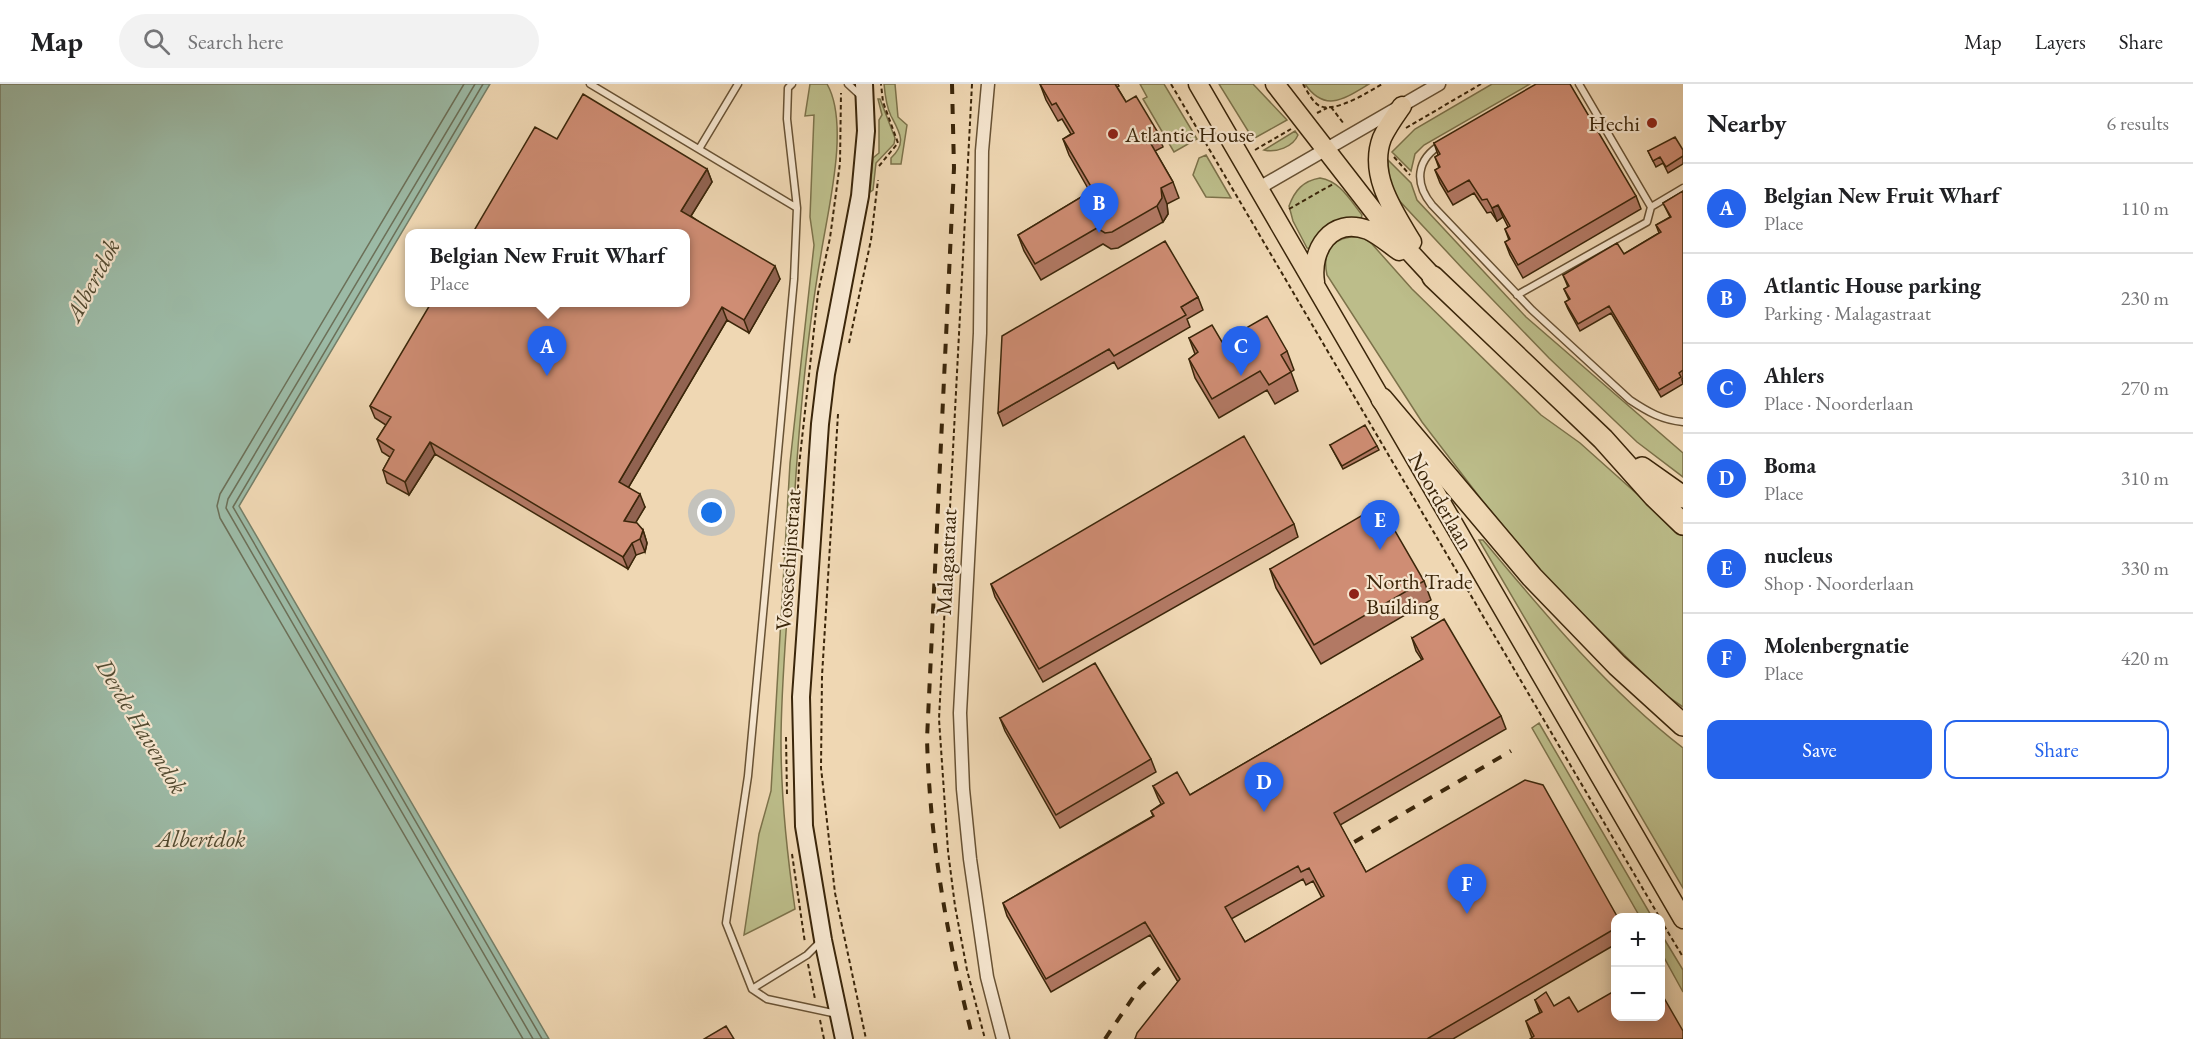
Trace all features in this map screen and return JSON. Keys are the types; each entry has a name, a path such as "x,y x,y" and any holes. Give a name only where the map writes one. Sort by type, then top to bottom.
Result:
{"highway":[{"path":"1433,277 1603,439 1654,496 1683,524"},
{"path":"1382,399 1532,577 1617,665 1683,725"},
{"path":"1603,439 1683,497"}],"main road":[{"name":"Noorderlaan","path":"1198,84 1683,919"},
{"path":"1275,84 1346,176 1433,277"},
{"path":"1402,106 1383,137 1379,160 1380,176 1391,208 1433,277"},
{"path":"1315,284 1314,259 1318,247 1326,237 1343,228 1365,229 1376,234 1433,277"}],"street":[{"name":"Malagastraat","path":"988,84 982,151 980,333 960,714 963,789 970,859 987,977 1003,1039"},
{"path":"1259,188 1439,84"},
{"name":"Vosseschijnstraat","path":"844,1039 823,940 804,826 801,697 820,424 826,374 860,196 866,131 864,91"}],"lane":[{"path":"590,84 797,208"},
{"path":"699,149 738,84"},
{"path":"848,84 864,91"},
{"path":"1580,84 1651,207"},
{"path":"790,85 787,119 797,208 794,279 748,776 726,923 752,989 767,999 838,1014"},
{"path":"1446,142 1426,156 1420,178 1425,196 1432,205 1517,295 1630,400 1668,420 1683,422"},
{"path":"1517,295 1647,222 1651,207 1683,188"},
{"path":"752,989 807,955 823,940"}],"path":[{"path":"847,352 878,197 879,165 898,143 883,102 881,84"},
{"path":"1172,84 1657,913"},
{"path":"1303,84 1317,104 1327,108"},
{"path":"1221,170 1327,108 1357,99 1382,84"},
{"path":"1405,129 1481,84"},
{"path":"1388,150 1411,177 1420,178"},
{"path":"1276,217 1346,176"},
{"path":"838,407 822,676 821,768 835,894 866,1039"},
{"path":"1665,926 1683,957"}],"green space":[{"path":"810,84 827,84 834,101 837,144 832,191 815,293 801,411 783,678 782,784 795,909 744,935 759,834 771,791 790,463 814,245 810,217 814,115 805,116"},
{"path":"884,84 895,84 898,117 907,125 901,164 891,164 891,158 899,148 900,138 888,108"},
{"path":"1140,84 1164,84 1197,139 1174,152 1143,99 1147,97"},
{"path":"1219,84 1253,84 1287,120 1253,139"},
{"path":"1305,84 1369,84 1343,98 1327,101 1312,93"},
{"path":"1492,84 1530,84 1424,145 1415,154 1411,171 1392,152 1415,129"},
{"path":"878,99 880,99 895,138 894,144 876,163 873,190 870,192 873,158 879,153 879,120 882,115"},
{"path":"1295,131 1298,135 1288,146 1274,151 1264,150"},
{"path":"1206,155 1231,198 1206,197 1193,175 1199,158"},
{"path":"1388,160 1411,183 1417,200 1526,317 1683,453 1683,477 1637,442 1549,358 1462,268 1395,196 1389,179"},
{"path":"1320,178 1339,187 1362,215 1361,219 1310,249 1307,248 1293,221 1289,206 1300,187"},
{"path":"1362,237 1372,244 1412,289 1541,415 1580,443 1683,535 1683,707 1663,693 1549,581 1481,499 1422,422 1327,275 1326,257 1332,245 1345,238"},
{"path":"1479,540 1483,540 1602,676 1683,748 1683,888"},
{"path":"1539,723 1650,913 1638,913 1532,728"},
{"path":"1665,940 1683,970 1683,992 1665,959"}],"water":[{"name":"Albertdok","path":"0,84 490,84 239,506 549,1039 0,1039"}],"building":[{"path":"1040,84 1115,84 1126,102 1136,96 1157,131 1147,137 1173,182 1161,188 1162,198 1157,206 1112,232 1105,233 1097,228 1035,264 1018,235 1093,190 1063,139 1074,133 1056,103 1052,105"},
{"path":"1536,84 1570,84 1636,196 1518,265 1505,242 1510,239 1505,229 1510,226 1498,205 1492,208 1487,199 1482,200 1469,180 1448,192 1435,170 1440,167 1435,157 1440,154 1434,143"},
{"path":"583,94 707,169 681,211 775,266 744,320 722,307 619,482 640,494 624,521 637,523 643,530 640,539 632,543 623,557 430,442 405,482 383,470 394,450 377,439 391,417 370,406 429,307 690,307 690,229 475,229 535,127 557,139"},
{"path":"1675,137 1683,150 1683,156 1666,167 1660,157 1653,161 1648,151"},
{"path":"1683,191 1683,370 1679,373 1681,377 1659,390 1609,306 1578,324 1565,302 1570,299 1564,289 1569,286 1563,275 1617,243 1624,254 1661,232 1656,225 1671,217 1663,203"},
{"path":"1165,241 1198,297 1181,307 1186,315 1114,356 1109,349 998,413 1002,336"},
{"path":"1267,316 1287,351 1281,355 1291,372 1269,385 1260,371 1212,399 1189,359 1198,352 1189,338 1212,325 1222,342"},
{"path":"1365,425 1377,446 1342,466 1330,445"},
{"path":"1244,436 1294,524 1039,669 991,584"},
{"name":"North Trade Building","path":"1380,505 1424,581 1314,645 1270,569"},
{"path":"1444,619 1501,716 1334,813 1366,872 1525,780 1543,785 1615,913 1611,913 1611,931 1427,1039 1135,1039 1137,1033 1180,979 1145,922 1046,979 1003,903 1154,816 1151,811 1164,803 1153,786 1177,772 1190,795 1423,659 1412,638","holes":["1298,866 1301,872 1309,868 1324,896 1245,942 1225,907"]},
{"path":"1095,663 1151,759 1056,815 1000,718"},
{"path":"1546,992 1554,1006 1569,997 1578,1012 1611,993 1611,1021 1665,1021 1665,1000 1683,1031 1683,1039 1530,1039 1534,1036 1526,1021 1542,1012 1535,1000"},
{"path":"726,1026 734,1039 704,1039"}],"railway":[{"path":"952,84 954,168 927,739 932,816 941,890 955,964 973,1039"},
{"path":"1337,852 1511,751"},
{"path":"1105,1039 1140,987 1179,949"}],"place":[{"name":"Hechi","path":"1652,123"},
{"name":"Atlantic House","path":"1113,134"},
{"name":"Atlantic House parking","path":"1099,233"},
{"name":"Belgian New Fruit Wharf","path":"547,376"},
{"name":"Ahlers","path":"1241,376"},
{"name":"nucleus","path":"1380,550"},
{"name":"North Trade Building","path":"1354,594"},
{"name":"Boma","path":"1264,812"},
{"name":"Molenbergnatie","path":"1467,914"}],"water label":[{"name":"Derde Havendok","path":"142,726"}]}
